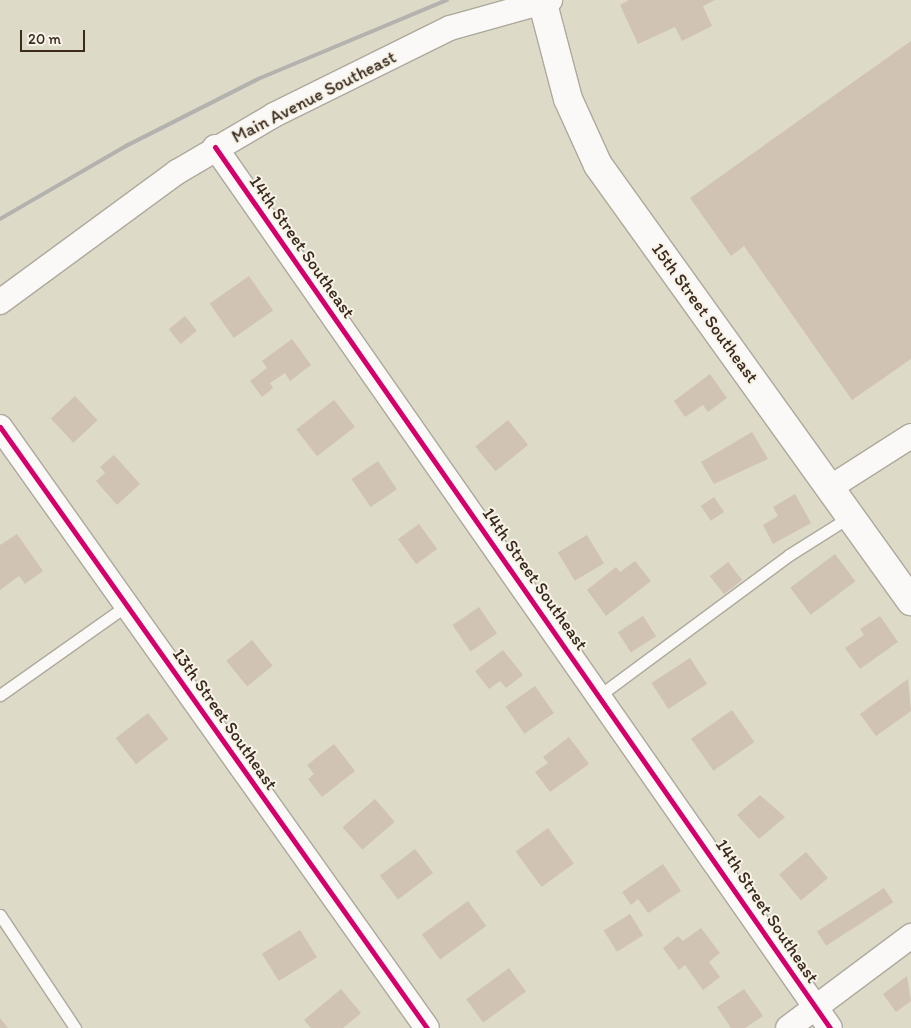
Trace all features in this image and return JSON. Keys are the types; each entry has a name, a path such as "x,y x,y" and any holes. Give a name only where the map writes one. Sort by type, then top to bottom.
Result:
{"street":[{"name":"Main Avenue Southeast","path":"0,302 215,147 450,28 545,1"},
{"name":"15th Street Southeast","path":"545,1 568,99 598,164 911,601"},
{"name":"14th Street Southeast","path":"215,147 600,695 830,1028"},
{"name":"13th Street Southeast","path":"0,427 426,1028"},
{"path":"831,487 911,436"},
{"path":"788,1028 911,936"}],"lane":[{"path":"600,695 781,561 851,516"},
{"path":"0,695 127,606"},
{"path":"0,915 75,1028"}],"building":[{"path":"629,0 715,0 703,6 712,26 682,41 675,27 638,44 620,5"},
{"path":"911,41 911,359 852,400 744,246 731,256 690,198"},
{"path":"249,276 273,310 234,338 210,304"},
{"path":"185,316 197,331 181,344 169,329"},
{"path":"292,339 311,365 290,381 285,373 270,383 273,388 262,397 250,381 267,368 262,361"},
{"path":"710,374 727,398 708,412 703,405 685,417 674,401"},
{"path":"75,396 98,420 73,443 51,419"},
{"path":"334,400 355,427 317,456 296,430"},
{"path":"508,420 528,445 495,471 475,446"},
{"path":"752,432 768,459 714,484 701,462"},
{"path":"114,455 140,484 117,505 96,481 105,473 100,467"},
{"path":"378,461 397,489 370,507 351,479"},
{"path":"795,494 811,523 773,544 763,525 778,516 773,507"},
{"path":"714,497 724,512 711,521 701,506"},
{"path":"419,524 437,549 416,564 398,539"},
{"path":"17,534 43,571 25,584 19,576 0,590 0,545"},
{"path":"587,535 604,563 575,581 558,553"},
{"path":"835,554 855,581 811,615 790,588"},
{"path":"635,561 651,581 606,616 587,590 616,567 620,572"},
{"path":"728,562 742,580 724,594 710,576"},
{"path":"479,607 497,634 470,651 452,625"},
{"path":"643,616 656,636 631,652 618,632"},
{"path":"880,616 898,642 860,669 845,648 864,635 860,629"},
{"path":"252,640 273,666 247,686 226,661"},
{"path":"503,650 523,675 506,688 500,681 489,689 475,671"},
{"path":"690,658 707,684 668,709 651,683"},
{"path":"908,679 911,711 876,736 860,714"},
{"path":"535,686 554,713 524,734 506,707"},
{"path":"732,710 754,742 713,771 691,739"},
{"path":"148,713 168,739 136,764 116,738"},
{"path":"569,737 589,764 550,792 535,772 548,763 543,757"},
{"path":"334,744 355,771 322,797 308,779 314,774 307,765"},
{"path":"760,795 785,817 759,839 737,815"},
{"path":"375,799 395,822 362,850 343,827"},
{"path":"548,828 574,864 542,887 516,852"},
{"path":"415,849 433,873 398,899 380,875"},
{"path":"806,852 828,878 801,901 779,874"},
{"path":"663,864 681,891 648,913 638,899 631,905 622,892"},
{"path":"884,888 893,902 826,946 817,932"},
{"path":"468,901 486,926 440,960 422,935"},
{"path":"630,914 643,935 617,952 604,930"},
{"path":"701,928 720,953 709,962 720,977 703,990 685,965 679,970 663,948 678,936 683,941"},
{"path":"300,930 317,957 279,981 262,954"},
{"path":"509,968 526,991 483,1023 466,999"},
{"path":"907,976 911,1001 896,1012 883,994"},
{"path":"341,989 361,1013 343,1028 311,1028 304,1020"},
{"path":"744,989 763,1016 745,1028 731,1028 717,1007"},
{"path":"0,1018 8,1028 0,1028"}],"railway":[{"path":"0,219 126,146 258,79 447,0"}],"cycle path":[{"path":"215,147 830,1028"},
{"path":"0,427 427,1028"}]}
